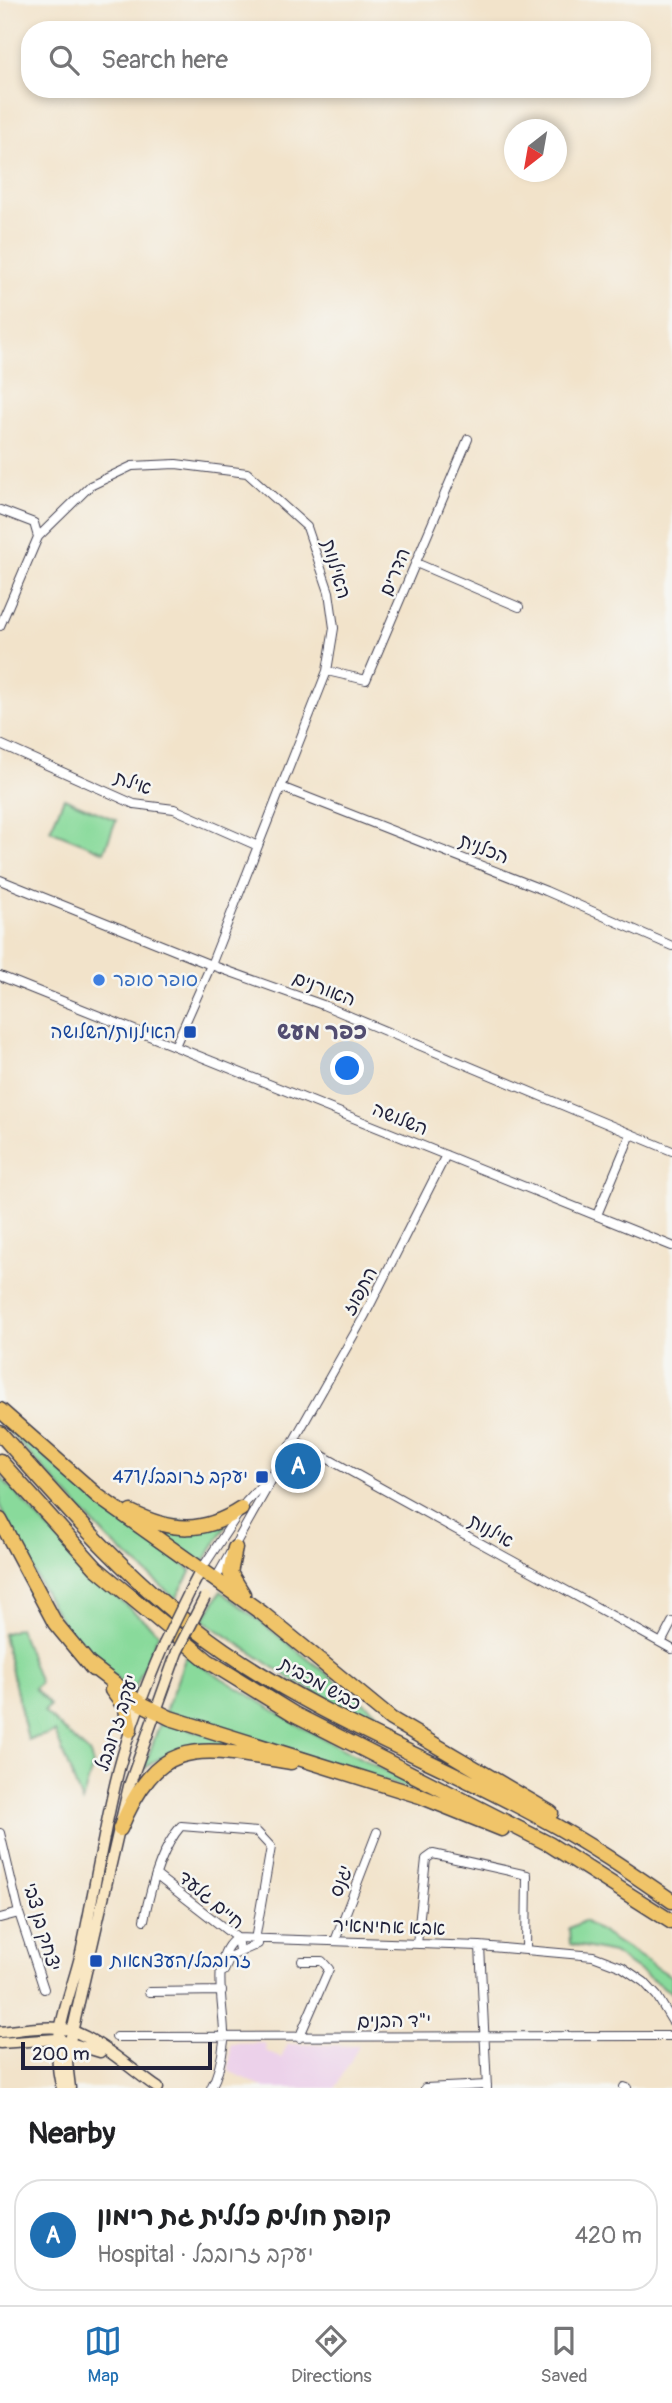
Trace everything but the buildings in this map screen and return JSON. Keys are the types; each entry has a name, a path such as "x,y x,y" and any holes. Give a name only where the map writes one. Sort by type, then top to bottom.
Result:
{"highway":[{"path":"0,1410 83,1483 253,1606 403,1727 561,1819 630,1872"},
{"name":"כביש מכבית","path":"0,1433 113,1559 164,1604 223,1650 310,1703 540,1817 630,1872 672,1902"},
{"name":"כביש מכבית","path":"0,1461 96,1568 208,1661 302,1719 523,1830 584,1864 672,1922"},
{"path":"83,1483 145,1518 178,1529 209,1526 241,1509"},
{"path":"0,1520 55,1623 124,1705 130,1730"},
{"path":"235,1548 229,1569 231,1578 253,1606"},
{"path":"89,1664 139,1703 180,1722 355,1775 454,1809 584,1864"},
{"path":"120,1829 146,1779 163,1762 186,1752 266,1759 355,1775"}],"main road":[{"name":"יעקב זרובבל","path":"55,2057 58,2033 115,1784 130,1730 164,1644 201,1570"},
{"name":"יעקב זרובבל","path":"70,2088 67,2063 71,2036 129,1786 177,1652 215,1580"},
{"path":"0,2043 36,2034 67,2003"},
{"path":"78,2014 82,2027 94,2042 158,2088"},
{"path":"0,2032 58,2033 94,2042"},
{"path":"36,2034 55,2057 62,2088"},
{"path":"71,2036 115,2059"}],"street":[{"name":"הדרים","path":"327,671 366,680 468,439"},
{"name":"האילנות","path":"0,626 38,537 90,486 132,466 176,464 247,473 307,527 329,592 334,628 327,671 211,965 175,1046"},
{"path":"0,509 34,523 38,537"},
{"path":"416,563 519,607"},
{"name":"אילת","path":"0,744 134,803 174,809 258,846"},
{"name":"הכלנית","path":"281,787 546,891 672,946"},
{"name":"האורנים","path":"0,880 211,965 323,1005 672,1151"},
{"name":"השלושה","path":"0,976 672,1246"},
{"path":"597,1215 631,1134"},
{"name":"התפוז","path":"295,1440 389,1271 446,1155"},
{"name":"יעקב זרובבל","path":"215,1580 295,1440"},
{"name":"אילנות","path":"295,1440 672,1649"},
{"name":"יעקב זרובבל","path":"201,1570 241,1509 283,1462"},
{"path":"661,1643 672,1622"},
{"name":"חיים גלעד","path":"144,1920 157,1876 174,1834 181,1826 257,1832 271,1847 254,1941"},
{"name":"יגנס","path":"335,1941 377,1832"},
{"name":"יצחק בן צבי","path":"0,1833 19,1913 44,1989"},
{"path":"417,1944 426,1858 433,1854 527,1875 526,1950"},
{"name":"חיים גלעד","path":"157,1876 237,1938 239,1950"},
{"path":"0,1918 19,1913"},
{"path":"211,2088 219,2073 224,2039 224,1951 237,1938"},
{"name":"אבא אחימאיר","path":"237,1938 254,1941 480,1946 593,1956 622,1967 657,1996 672,2021"},
{"path":"222,1977 226,1963 239,1950 254,1941"},
{"path":"425,2088 487,2087 480,1946"},
{"path":"299,2038 328,1969 322,1961 302,1961"},
{"path":"149,1992 222,1992"},
{"name":"י\"ד הבנים","path":"116,2037 224,2039 672,2036"}],"shaded area":[{"path":"265,2043 266,2051 281,2058 288,2044 359,2046 335,2088 264,2088 229,2071 231,2044"}],"green space":[{"path":"64,798 116,820 104,852 50,830"},
{"path":"0,1416 102,1507 191,1570 176,1599 109,1540 0,1422"},
{"path":"0,1476 94,1578 159,1633 133,1693 75,1642 49,1601 0,1507"},
{"path":"140,1519 222,1523 226,1526 201,1566"},
{"path":"221,1591 408,1737 407,1741 294,1681 203,1620"},
{"path":"19,1628 40,1683 34,1688 50,1705 44,1712 90,1754 93,1765 82,1802 55,1732 28,1740 3,1634"},
{"path":"186,1656 301,1727 416,1787 416,1791 165,1712"},
{"path":"161,1721 261,1750 214,1747 184,1750 156,1760 143,1770"},
{"path":"584,1921 672,1977 672,1993 613,1953 570,1944 569,1928"}],"place":[{"name":"סופר סופר","path":"99,980"},
{"name":"האילנות/השלושה","path":"190,1032"},
{"name":"קופת חולים כללית גת רימון","path":"298,1466"},
{"name":"יעקב זרובבל/471","path":"262,1477"},
{"name":"זרובבל/העצמאות","path":"96,1961"}],"district":[{"name":"כפר מעש","path":"322,1031"}]}
